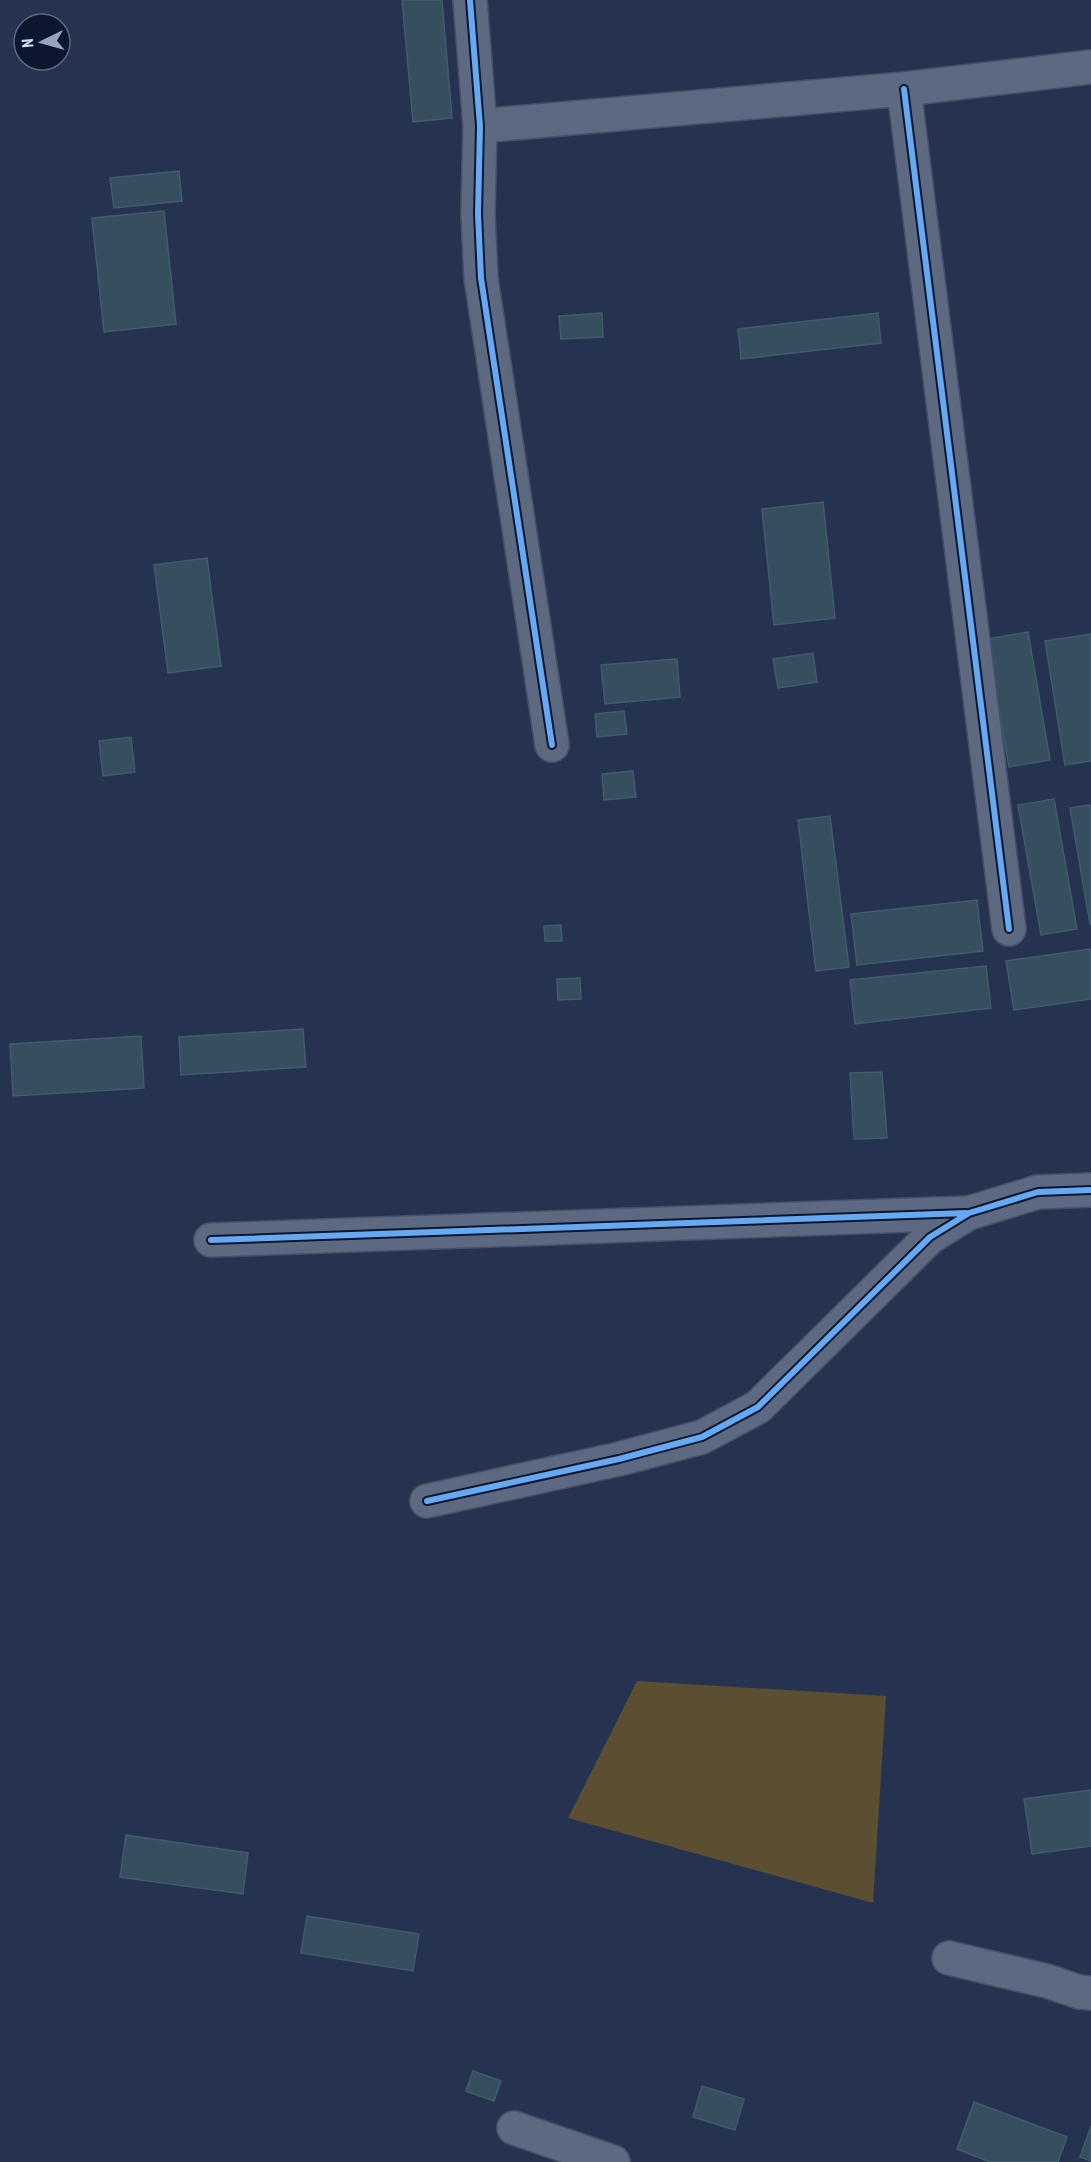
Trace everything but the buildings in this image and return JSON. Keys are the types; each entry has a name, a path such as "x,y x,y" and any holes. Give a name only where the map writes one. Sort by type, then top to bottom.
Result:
{"street":[{"path":"470,0 480,126 478,214 481,278 552,745"},
{"path":"480,126 904,89 1091,67"},
{"path":"904,89 1009,929"},
{"path":"427,1501 619,1459 702,1437 758,1407 930,1237 969,1213 1038,1192 1091,1190"},
{"path":"211,1240 969,1213"},
{"path":"949,1958 1047,1981 1079,1992 1091,1993"},
{"path":"514,2128 613,2162"}],"shaded area":[{"path":"637,1681 886,1696 873,1903 568,1818"}],"cycle path":[{"path":"470,0 480,126 478,214 481,278 552,745"},
{"path":"904,89 1009,929"},
{"path":"427,1501 619,1459 702,1437 758,1407 930,1237 969,1213 1038,1192 1091,1190"},
{"path":"211,1240 966,1213"}]}
